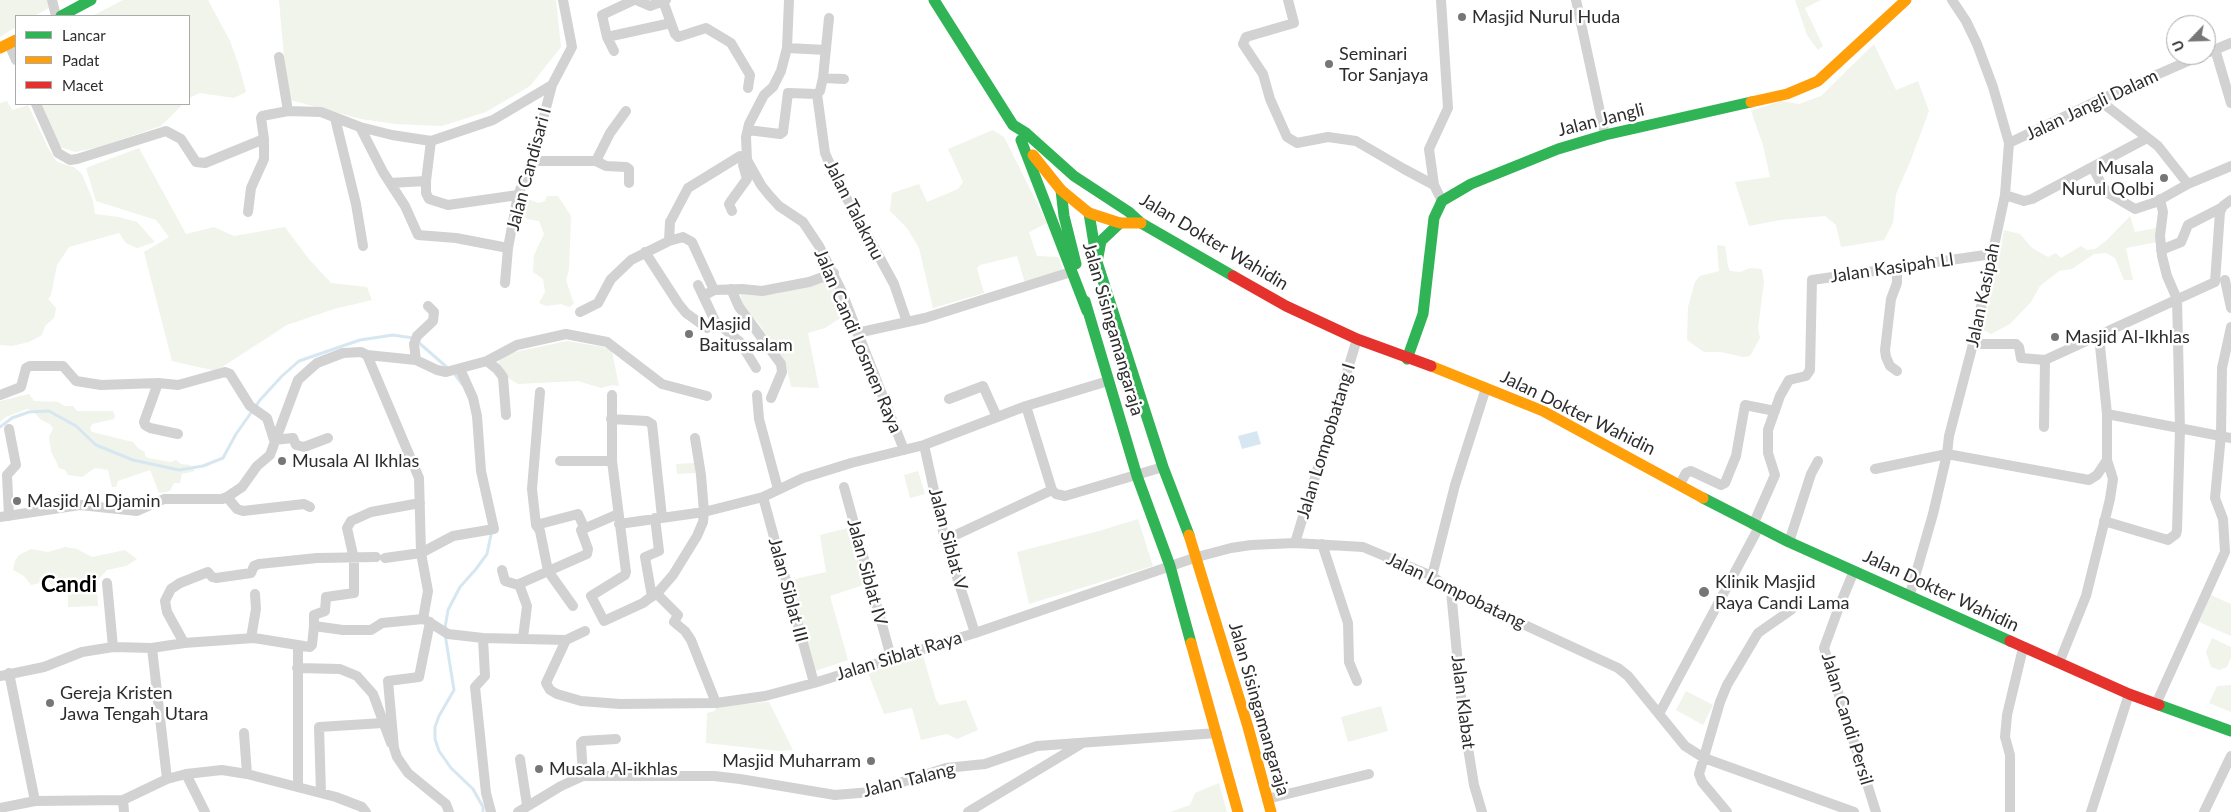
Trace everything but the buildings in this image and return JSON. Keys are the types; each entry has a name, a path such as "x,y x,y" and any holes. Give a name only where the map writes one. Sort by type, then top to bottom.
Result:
{"main road":[{"path":"63,15 91,0"},
{"name":"Jalan Dokter Wahidin","path":"934,0 1013,125 1026,133 1074,176 1128,212 1141,223 1286,306 1357,339 1543,411 1756,526 1910,594 2023,648 2129,694 2231,730"},
{"name":"Jalan Jangli","path":"1442,201 1471,184 1548,152 1605,135 1787,94 1818,81 1906,0"},
{"path":"1013,125 1022,140 1061,190 1089,213 1120,223 1141,223"},
{"path":"1022,140 1047,204 1070,272 1087,311"},
{"path":"1061,190 1074,176"},
{"name":"Jalan Sisingamangaraja","path":"1061,190 1064,216 1087,311 1109,341 1163,467 1197,557 1248,727 1270,812"},
{"path":"1089,213 1094,190"},
{"path":"1407,359 1422,320 1434,218 1442,201"},
{"name":"Jalan Sisingamangaraja","path":"1089,213 1109,341 1108,381 1137,476 1170,566 1238,812"},
{"path":"1097,262 1101,241 1120,223"}],"street":[{"path":"52,0 56,15"},
{"name":"Jalan Candisari I","path":"505,283 508,248 518,195 532,161 552,85 572,47 564,0"},
{"path":"614,51 607,37 602,15 635,0 650,6 665,1 671,23 678,37 708,28 731,43 750,75 748,88"},
{"name":"Jalan Candi Losmen Raya","path":"789,0 787,48 778,79 764,95 748,130 745,148 747,160 761,186 779,206 803,222 834,273 904,450"},
{"path":"1288,0 1294,23 1246,37 1243,44 1263,74 1270,99 1290,140 1301,142 1328,137 1356,141 1404,170 1434,185"},
{"path":"1442,0 1448,108 1429,149 1434,185 1442,201"},
{"path":"1576,0 1605,135"},
{"name":"Jalan Kasipah","path":"1910,594 1933,514 1947,454 1949,436 1974,344 2005,195 2009,143 1993,87 1977,44 1966,21 1952,0"},
{"path":"748,130 780,134 782,132 788,93 817,94 820,91 824,78 830,18"},
{"path":"607,37 671,23"},
{"path":"2216,49 2231,43"},
{"path":"8,44 15,58"},
{"path":"787,48 826,50"},
{"path":"279,57 288,111"},
{"path":"2216,59 2228,76 2231,103"},
{"name":"Jalan Jangli Dalam","path":"2009,143 2099,100 2179,65"},
{"path":"824,78 844,80"},
{"path":"248,212 251,188 264,159 262,116 288,111 321,112 360,127 392,135 431,141 493,120 552,85"},
{"name":"Jalan Talakmu","path":"817,94 825,153 841,190 894,284 907,322"},
{"path":"732,211 731,201 747,179 740,156 743,128 747,114 764,95"},
{"path":"2099,100 2147,138 2170,160 2188,184"},
{"path":"36,105 58,153 70,160 166,131 181,139 196,162 201,164 264,139"},
{"path":"596,161 610,133 626,111"},
{"path":"335,118 356,204 363,246"},
{"path":"360,127 418,235 456,238 508,248"},
{"path":"2005,195 2017,200 2028,200 2147,138"},
{"path":"431,141 426,181 426,193 429,199 440,204 454,204 518,195"},
{"path":"669,241 670,222 688,188 740,156"},
{"path":"532,161 596,161 606,166 626,167 629,169 629,183"},
{"path":"2092,168 2102,187 2133,208 2140,208 2188,184 2231,166"},
{"path":"390,183 426,181"},
{"path":"2104,521 2168,540 2176,534 2180,430 2177,299 2167,276 2161,250 2160,236 2163,212 2160,199"},
{"path":"2161,250 2181,242 2188,225 2222,208 2231,200"},
{"path":"2222,208 2224,280 2231,308"},
{"path":"580,312 598,303 611,279 628,263 645,252 683,237 689,239 714,290"},
{"path":"645,252 686,313 707,328"},
{"name":"Jalan Kasipah Ll","path":"1756,526 1775,475 1768,453 1768,430 1786,384 1794,379 1806,376 1810,370 1812,280 1992,254"},
{"path":"1897,268 1897,283 1891,299 1885,350 1890,366 1897,371"},
{"path":"857,333 907,322 1070,272"},
{"path":"703,296 714,290 762,291 810,282 834,273"},
{"path":"1974,344 2016,344 2019,347 2021,358 2045,360 2177,299 2224,280"},
{"path":"698,285 716,321 740,342 756,368"},
{"path":"731,289 741,311 754,325 781,364 782,372 771,398"},
{"path":"416,360 415,340 433,321 434,312 428,306"},
{"path":"2156,704 2225,552 2223,519 2215,498 2226,437 2222,368 2231,327"},
{"path":"9,429 16,466 7,475 5,516 80,505 137,511 164,499 222,499 242,487 257,466 270,455 298,380 316,363 335,355 362,352 416,360 442,371 459,369 487,361 517,345 566,334 607,342 662,384 708,396"},
{"path":"2059,663 2086,596 2113,479 2107,460 2106,414 2099,336"},
{"name":"Jalan Lompobatang I","path":"1296,543 1357,339"},
{"path":"368,354 419,478 421,553 428,591 427,620 419,677 388,681 394,748"},
{"path":"2044,427 2045,360"},
{"path":"487,361 503,377 506,415"},
{"path":"0,395 19,388 26,368 30,366 63,366 76,381 101,385 158,383 178,385 228,373 254,408 267,418 274,440"},
{"path":"184,643 167,612 165,601 171,589 180,583 208,572 216,578 251,573 257,564 317,558 381,558 421,553 453,536 492,530 481,471 477,416 473,398 459,369"},
{"path":"518,585 587,554 588,549 581,532 584,528 618,519 658,518 704,512 763,497 794,481 851,462 924,445 1026,406 1108,381"},
{"path":"158,383 144,422 145,425 150,428 178,434"},
{"path":"949,399 979,387 984,388 997,417"},
{"path":"1432,576 1455,485 1486,388"},
{"path":"540,392 532,489 536,525 540,531 548,571 572,606"},
{"path":"612,395 612,460 626,574 592,594 591,597 604,621 643,603 669,581 686,556 702,524 704,512 701,475 695,438"},
{"path":"757,395 759,419 778,489"},
{"path":"1680,484 1686,473 1691,471 1722,485 1725,483 1736,456 1745,405 1775,410"},
{"path":"1026,406 1052,490"},
{"path":"2106,414 2180,430 2226,437"},
{"path":"611,419 647,421 652,424 660,551 644,557 654,595 678,615 674,622 685,631 691,640 716,703"},
{"path":"274,440 293,438 297,446 304,446 328,438"},
{"name":"Jalan Siblat V","path":"924,445 945,540 975,633"},
{"path":"1875,469 1947,454 2089,480 2097,475 2107,460"},
{"path":"560,461 612,460"},
{"path":"1789,542 1811,474 1818,461"},
{"path":"945,540 1052,490 1066,496 1163,467"},
{"name":"Jalan Siblat IV","path":"844,487 891,658"},
{"path":"227,497 236,509 243,511 304,504 310,506"},
{"name":"Jalan Siblat III","path":"763,497 814,683"},
{"path":"35,801 4,674 44,667 82,652 113,647 152,648 184,643 251,638 310,647 312,645 314,615 325,611 326,597 354,593 354,559 347,528 351,521 371,512 420,503"},
{"path":"536,525 578,514 584,528"},
{"path":"1659,714 1756,526"},
{"name":"Jalan Lompobatang","path":"1197,557 1251,545 1296,543 1362,547 1432,576 1452,591 1618,668 1628,676 1685,746 1704,758"},
{"path":"1322,544 1349,628 1349,662 1357,681"},
{"path":"1170,566 1197,557"},
{"name":"Jalan Siblat Raya","path":"566,640 547,677 547,686 564,697 581,701 620,704 716,703 766,696 814,683 975,633 1170,566"},
{"path":"502,570 505,580 518,585 527,606 524,638"},
{"name":"Jalan Candi Persil","path":"1854,570 1838,606 1824,648 1876,812"},
{"path":"107,583 113,647"},
{"name":"Jalan Klabat","path":"1452,591 1463,717 1474,785 1482,812"},
{"path":"251,638 256,609 255,594"},
{"path":"1727,812 1700,777 1720,702 1727,685 1758,633 1791,610"},
{"path":"314,626 343,630 371,630 382,623 427,620 445,632 483,638 566,640 585,631"},
{"path":"483,638 485,676 475,687 486,793 491,812"},
{"path":"298,646 298,787"},
{"path":"152,648 166,778"},
{"path":"2010,812 2010,755 2005,737 2007,715 2023,648"},
{"path":"297,668 340,669 357,676 373,694 397,757 408,773 446,804 450,812"},
{"path":"2091,812 2129,694"},
{"path":"321,793 319,728 383,723"},
{"path":"244,733 247,774"},
{"name":"Jalan Talang","path":"518,812 561,786 583,776 714,776 841,795 871,792 887,788 946,768 989,763 1038,746 1217,733"},
{"path":"583,776 581,743 583,741 616,739"},
{"path":"968,812 1084,742"},
{"path":"2204,812 2231,756"},
{"name":"Jalan Candi Persil","path":"1704,758 1854,812"},
{"path":"520,759 527,805"},
{"path":"0,808 35,801 124,800 166,778 222,770 247,774 321,793 362,807 366,812"},
{"path":"186,774 205,812"},
{"path":"1267,799 1369,774"},
{"path":"124,800 124,812"}],"shaded area":[{"path":"0,0 47,0 49,8 36,15 15,15 15,28 0,37"},
{"path":"123,0 208,0 230,41 246,92 234,98 200,93 190,98 190,15 94,15"},
{"path":"279,0 556,0 561,47 530,86 486,112 442,126 396,124 361,119 290,100"},
{"path":"1795,0 1821,0 1805,8 1823,46 1818,50 1807,35"},
{"path":"1874,44 1896,90 1918,81 1929,111 1896,194 1893,223 1884,240 1841,247 1836,225 1825,216 1780,220 1749,226 1735,182 1770,177 1763,145 1751,111 1781,101 1799,104 1821,96"},
{"path":"7,101 12,110 28,105 48,148 57,162 74,167 82,174 93,201 95,214 119,217 137,222 155,242 137,248 126,243 119,233 69,247 57,265 51,295 48,299 56,308 54,318 45,326 42,335 29,342 12,346 0,345 0,103"},
{"path":"40,105 182,105 161,126 99,147 76,152 60,147"},
{"path":"993,130 1004,137 1047,223 1029,232 1037,256 1059,257 1063,272 1025,283 1017,256 980,265 977,268 984,293 933,308 919,248 907,228 890,211 892,193 919,184 927,202 958,189 963,182 948,149"},
{"path":"139,148 186,234 214,227 234,236 285,227 308,258 331,283 367,287 372,300 334,309 287,325 216,371 172,361 144,252 169,237 156,220 96,201 86,168"},
{"path":"547,196 558,196 571,216 569,270 566,280 574,304 569,307 561,304 546,306 539,303 545,292 543,279 533,272 534,255 544,234 539,221 527,219 521,211 523,197 538,203 545,201"},
{"path":"2130,216 2135,232 2156,228 2157,242 2126,248 2133,280 2124,280 2115,258 2106,253 2094,254 2072,269 2059,271 2040,286 2031,302 2010,324 1991,334 1983,330 1990,280 2001,247 2004,230 2020,234 2032,248 2048,257 2056,253 2061,258 2081,246 2087,250 2095,249 2107,240"},
{"path":"1717,245 1725,246 1730,271 1740,272 1750,268 1762,269 1764,282 1758,328 1760,338 1750,356 1743,357 1721,352 1704,352 1687,340 1688,307 1695,282 1700,276 1719,271"},
{"path":"826,281 833,284 845,315 825,328 808,333 819,388 791,387 786,364 757,321 744,311 740,292 775,294"},
{"path":"567,341 603,347 612,351 619,386 612,385 601,388 578,381 518,384 505,376 498,362 505,356 515,352"},
{"path":"29,394 34,401 58,402 65,406 73,406 77,411 113,411 114,419 92,424 90,429 92,432 133,442 145,452 145,456 148,458 171,462 176,460 181,464 190,465 195,471 182,474 180,483 174,483 170,491 159,493 150,470 118,481 116,487 112,487 108,470 95,468 82,477 68,475 65,470 59,468 51,451 49,437 53,429 50,424 41,420 33,411 27,409 6,417 0,422 0,401"},
{"path":"1257,431 1261,444 1242,449 1238,436"},
{"path":"695,463 695,473 677,474 676,464"},
{"path":"918,471 925,494 910,498 904,475"},
{"path":"1138,519 1153,566 1029,604 1017,552"},
{"path":"851,527 866,584 830,596 848,660 812,672 791,580 826,572 820,535"},
{"path":"65,547 77,549 92,557 125,550 137,559 126,566 107,570 96,582 57,592 48,581 31,585 24,576 13,570 19,555 31,549 48,552"},
{"path":"97,591 98,606 68,607 68,592"},
{"path":"2211,595 2231,604 2231,636 2199,622"},
{"path":"2212,638 2231,647 2231,658 2227,667 2219,670 2211,667 2206,652"},
{"path":"922,652 936,700 940,705 966,700 978,730 957,739 947,734 921,740 912,708 884,714 868,673"},
{"path":"2231,685 2231,712 2209,703 2217,686"},
{"path":"1686,691 1713,705 1703,725 1676,710"},
{"path":"769,702 793,750 779,751 706,743 707,713 715,711 716,706"},
{"path":"1381,706 1388,731 1348,742 1341,717"},
{"path":"1219,783 1227,812 1170,812 1190,805 1195,793"}],"waterway":[{"path":"0,427 12,418 29,412 49,411 76,426 96,445 133,460 179,470 203,466 223,458 236,434 260,400 299,361 360,340 393,335 413,338"},
{"path":"418,342 449,369"},
{"path":"454,373 462,384"},
{"path":"445,628 448,610 460,587 487,554 492,530"},
{"path":"445,634 454,690 439,716 435,727 435,739 439,751 451,768 473,789 483,807 483,812"}],"traffic: fast":[{"path":"63,15 91,0"},
{"path":"934,0 1013,125 1026,133 1074,176 1129,212 1141,223 1233,276"},
{"path":"1407,359 1423,314 1434,218 1442,201 1471,184 1558,149 1605,135 1751,102"},
{"path":"1021,140 1087,311"},
{"path":"1061,190 1064,216 1076,264"},
{"path":"1089,213 1097,262 1163,467 1189,535"},
{"path":"1097,262 1101,241 1120,223"},
{"path":"1085,301 1137,476 1170,566 1191,643"},
{"path":"1703,498 1789,542 2010,641"},
{"path":"2159,705 2231,731"}],"traffic: slow":[{"path":"1751,102 1787,94 1818,81 1906,0"},
{"path":"0,48 15,40"},
{"path":"1033,155 1061,190 1089,213 1120,223 1141,223"},
{"path":"1431,366 1543,411 1703,498"},
{"path":"1189,535 1248,727 1271,812"},
{"path":"1191,643 1238,812"}],"traffic: jam":[{"path":"1233,276 1286,306 1357,339 1431,366"},
{"path":"2010,641 2129,694 2159,705"}],"place":[{"name":"Masjid Nurul Huda","path":"1462,17"},
{"name":"Seminari Tor Sanjaya","path":"1329,64"},
{"name":"Musala Nurul Qolbi","path":"2164,178"},
{"name":"Masjid Baitussalam","path":"689,334"},
{"name":"Masjid Al-Ikhlas","path":"2055,337"},
{"name":"Musala Al Ikhlas","path":"282,461"},
{"name":"Masjid Al Djamin","path":"17,501"},
{"name":"Klinik Masjid Raya Candi Lama","path":"1704,592"},
{"name":"Gereja Kristen Jawa Tengah Utara","path":"50,703"},
{"name":"Masjid Muharram","path":"871,761"},
{"name":"Musala Al-ikhlas","path":"539,769"}],"district":[{"name":"Candi","path":"69,585"}]}
